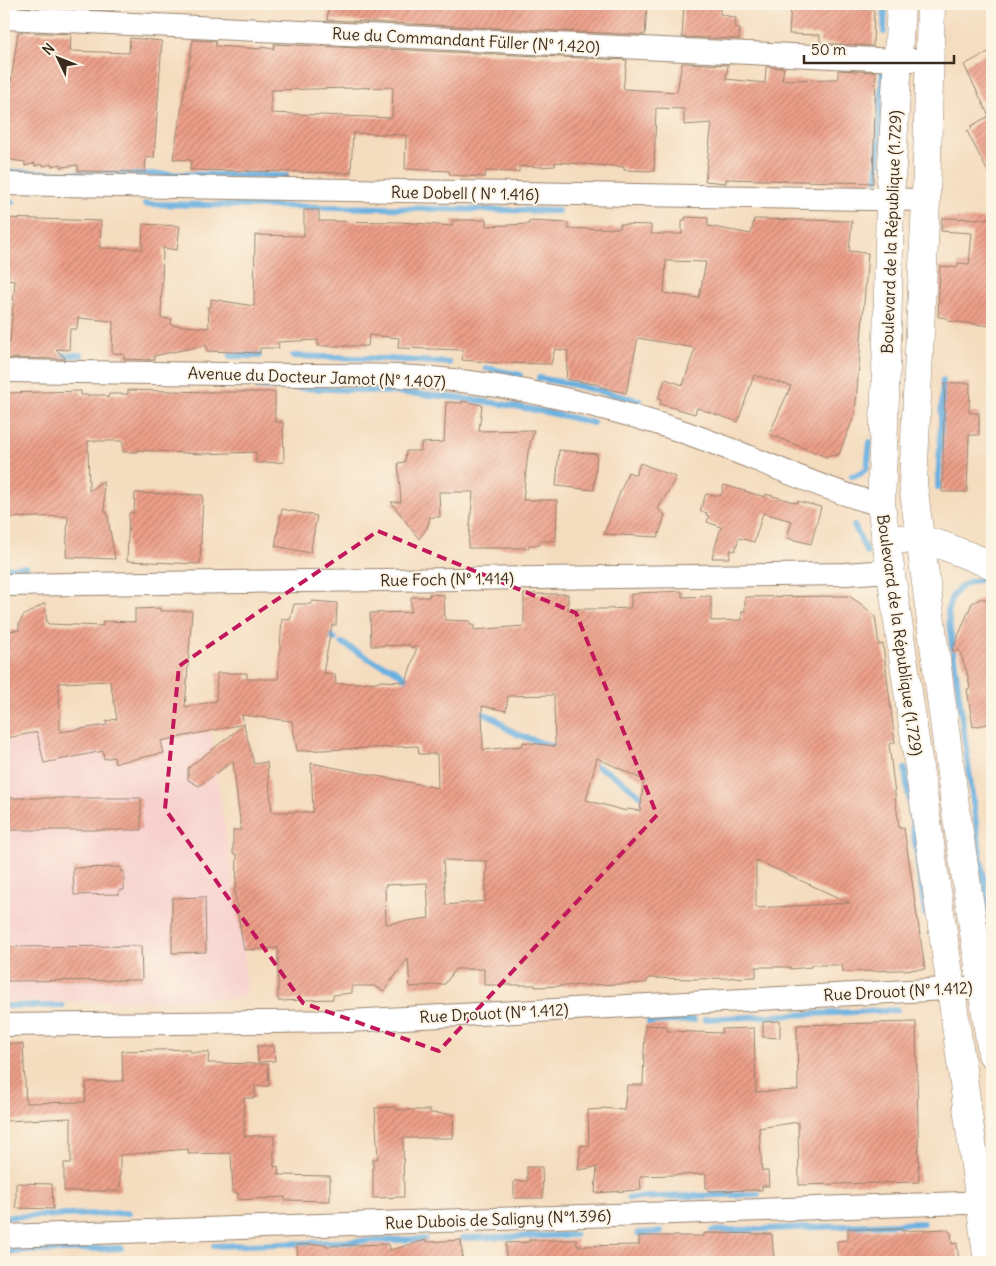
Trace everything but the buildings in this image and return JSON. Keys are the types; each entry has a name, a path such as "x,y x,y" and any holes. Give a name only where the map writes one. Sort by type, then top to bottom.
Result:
{"main road":[{"name":"Boulevard de la République (1.729)","path":"901,4 890,200 881,505 951,988 986,1202 988,1262"},
{"name":"Boulevard de la République (1.729)","path":"931,4 926,200 913,484 955,805 992,1054"},
{"path":"885,539 919,539 944,546 992,565"}],"street":[{"name":"Rue du Commandant Füller (N° 1.420)","path":"4,18 929,60"},
{"name":"Rue Dobell ( N° 1.416)","path":"4,184 926,200"},
{"name":"Avenue du Docteur Jamot (N° 1.407)","path":"4,371 421,376 502,386 594,406 678,430 814,484 881,505"},
{"name":"Rue Foch (N° 1.414)","path":"4,585 845,574 890,571"},
{"name":"Rue Drouot (N° 1.412)","path":"4,1025 348,1021 983,987"},
{"name":"Rue Dubois de Saligny (N°1.396)","path":"4,1236 986,1202"}],"highlighted area":[{"path":"378,531 576,613 657,815 439,1051 303,1003 165,809 179,666"}],"shaded area":[{"path":"204,706 214,747 212,748 244,950 245,998 171,1001 4,1002 4,742 99,723"}],"waterway":[{"path":"884,32 885,4"},
{"path":"877,180 883,66"},
{"path":"4,172 286,176"},
{"path":"4,202 13,202"},
{"path":"145,204 558,211"},
{"path":"55,356 81,355"},
{"path":"230,356 259,356"},
{"path":"293,356 449,363"},
{"path":"486,368 520,375"},
{"path":"539,378 640,401"},
{"path":"938,487 943,380"},
{"path":"258,387 343,389 468,399 552,413 593,423"},
{"path":"852,476 860,474 867,468 870,442"},
{"path":"854,525 867,553"},
{"path":"4,568 26,567"},
{"path":"988,913 948,613 952,597 962,586 975,581 991,580"},
{"path":"324,632 335,639"},
{"path":"342,643 375,662 392,668 412,683"},
{"path":"476,711 495,718 506,728 519,735 557,748"},
{"path":"589,763 620,779 647,801"},
{"path":"905,769 925,914"},
{"path":"4,1006 62,1006"},
{"path":"705,1019 897,1010"},
{"path":"649,1022 694,1020"},
{"path":"628,1198 758,1194"},
{"path":"4,1217 129,1213"},
{"path":"712,1231 923,1223"},
{"path":"638,1233 661,1232"},
{"path":"463,1238 575,1235"},
{"path":"214,1246 425,1239"},
{"path":"4,1252 121,1248"}]}
